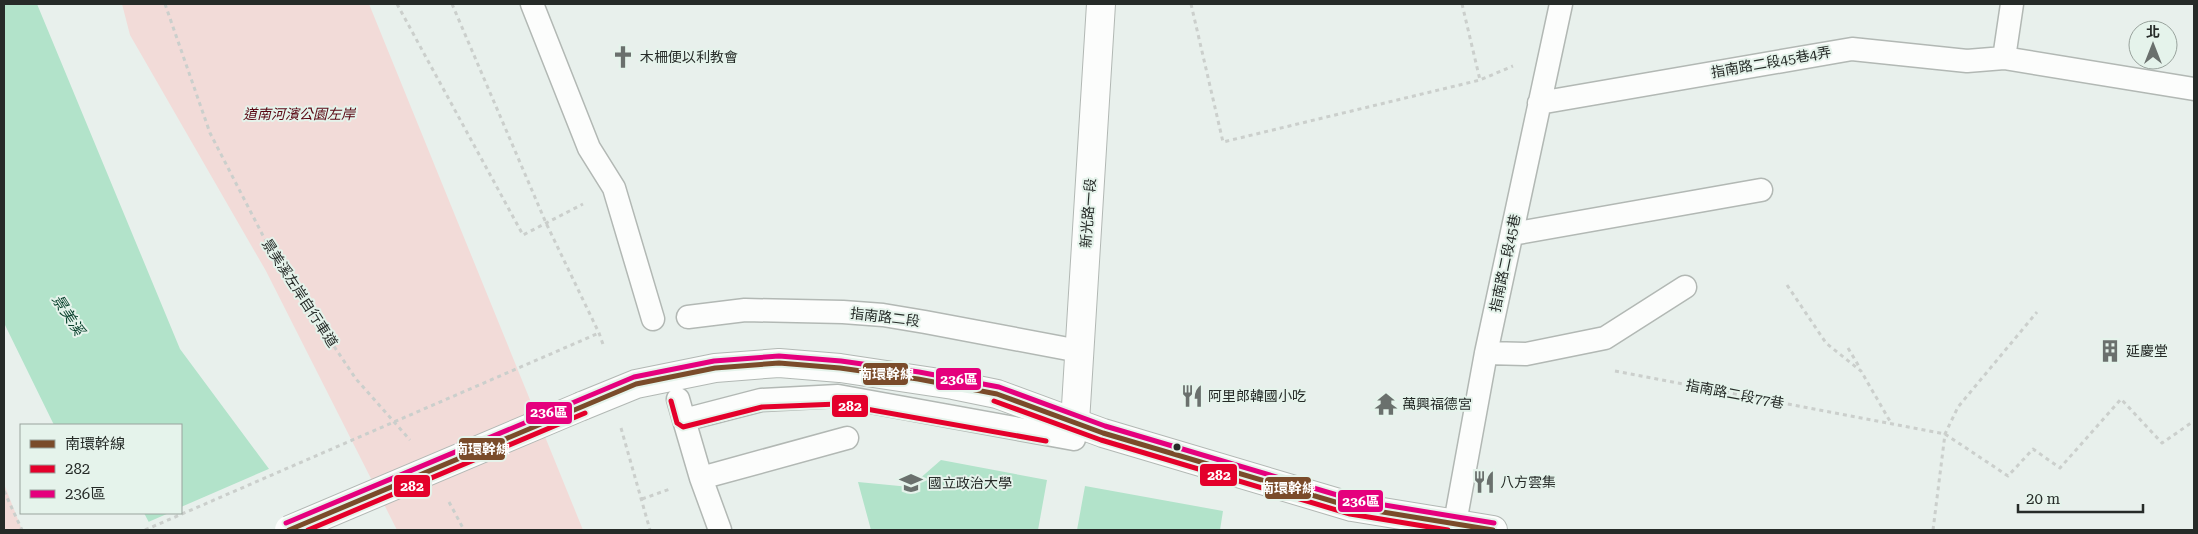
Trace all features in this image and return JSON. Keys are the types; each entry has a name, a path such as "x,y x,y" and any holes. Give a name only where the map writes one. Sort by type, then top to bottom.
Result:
{"street":[{"name":"新光路一段","path":"1075,422 1101,4"},
{"path":"289,530 636,384 715,368 779,363 840,368 918,379 997,394 1103,433 1352,507 1493,530"}],"lane":[{"path":"532,4 589,148 614,188 654,319"},
{"name":"指南路二段45巷","path":"1455,524 1486,353 1561,4"},
{"path":"2004,58 2012,4"},
{"name":"指南路二段45巷4弄","path":"1539,102 1852,48 1967,61 2004,58 2194,89"},
{"path":"1512,234 1762,190"},
{"path":"1486,353 1526,354 1605,338 1684,287"},
{"name":"指南路二段","path":"688,317 745,310 873,314 1079,351"},
{"path":"684,420 761,400 838,396 1074,439 1075,422"},
{"path":"678,399 701,478 720,530"},
{"path":"701,478 847,438"}],"path":[{"name":"景美溪左岸自行車道","path":"165,4 210,133 274,257 356,379 402,429 414,446"},
{"path":"397,4 523,235 614,188"},
{"path":"452,4 546,223 604,347"},
{"path":"1190,4 1223,142 1480,80 1551,49"},
{"path":"1462,4 1480,80"},
{"path":"1787,285 1826,343 1861,371"},
{"path":"1933,530 1945,434 1958,407 2037,312"},
{"path":"182,514 599,333"},
{"path":"1848,348 1891,424"},
{"name":"指南路二段77巷","path":"1612,370 1945,434 2008,476 2034,449 2060,468 2121,399 2162,443 2194,421"},
{"path":"620,426 650,530"},
{"path":"4,491 22,530"},
{"path":"446,495 464,530"},
{"path":"145,530 182,514"}],"green space":[{"name":"道南河濱公園左岸","path":"122,4 369,4 583,530 397,530 266,271 130,35"},
{"path":"4,484 22,530 4,530"}],"water":[{"name":"景美溪","path":"4,4 37,4 180,349 275,477 153,530 145,514 182,514 182,424 54,424 4,323"},
{"path":"941,460 1047,480 1038,530 871,530 858,482 910,487"},
{"path":"1085,486 1223,511 1220,530 1077,530"}],"pier":[{"path":"271,468 305,530 150,530 146,523 167,514 182,514 182,507"}],"transit line":[{"name":"236區","path":"286,523 634,377 714,361 779,356 841,361 919,372 999,387 1105,426 1354,500 1494,523"},
{"name":"南環幹線","path":"289,530 636,384 715,368 779,363 840,368 918,379 997,394 1103,433 1352,507 1493,530"},
{"name":"282","path":"671,401 677,423 683,427 762,407 838,404 1046,441"},
{"name":"282","path":"994,401 1101,440 1350,514 1448,530"},
{"name":"282","path":"308,530 585,413"}],"place":[{"name":"木柵便以利教會","path":"623,57"},
{"name":"延慶堂","path":"2110,351"},
{"name":"阿里郎韓國小吃","path":"1192,396"},
{"name":"萬興福德宮","path":"1386,404"},
{"name":"八方雲集","path":"1484,482"},
{"name":"國立政治大學","path":"911,483"}]}
